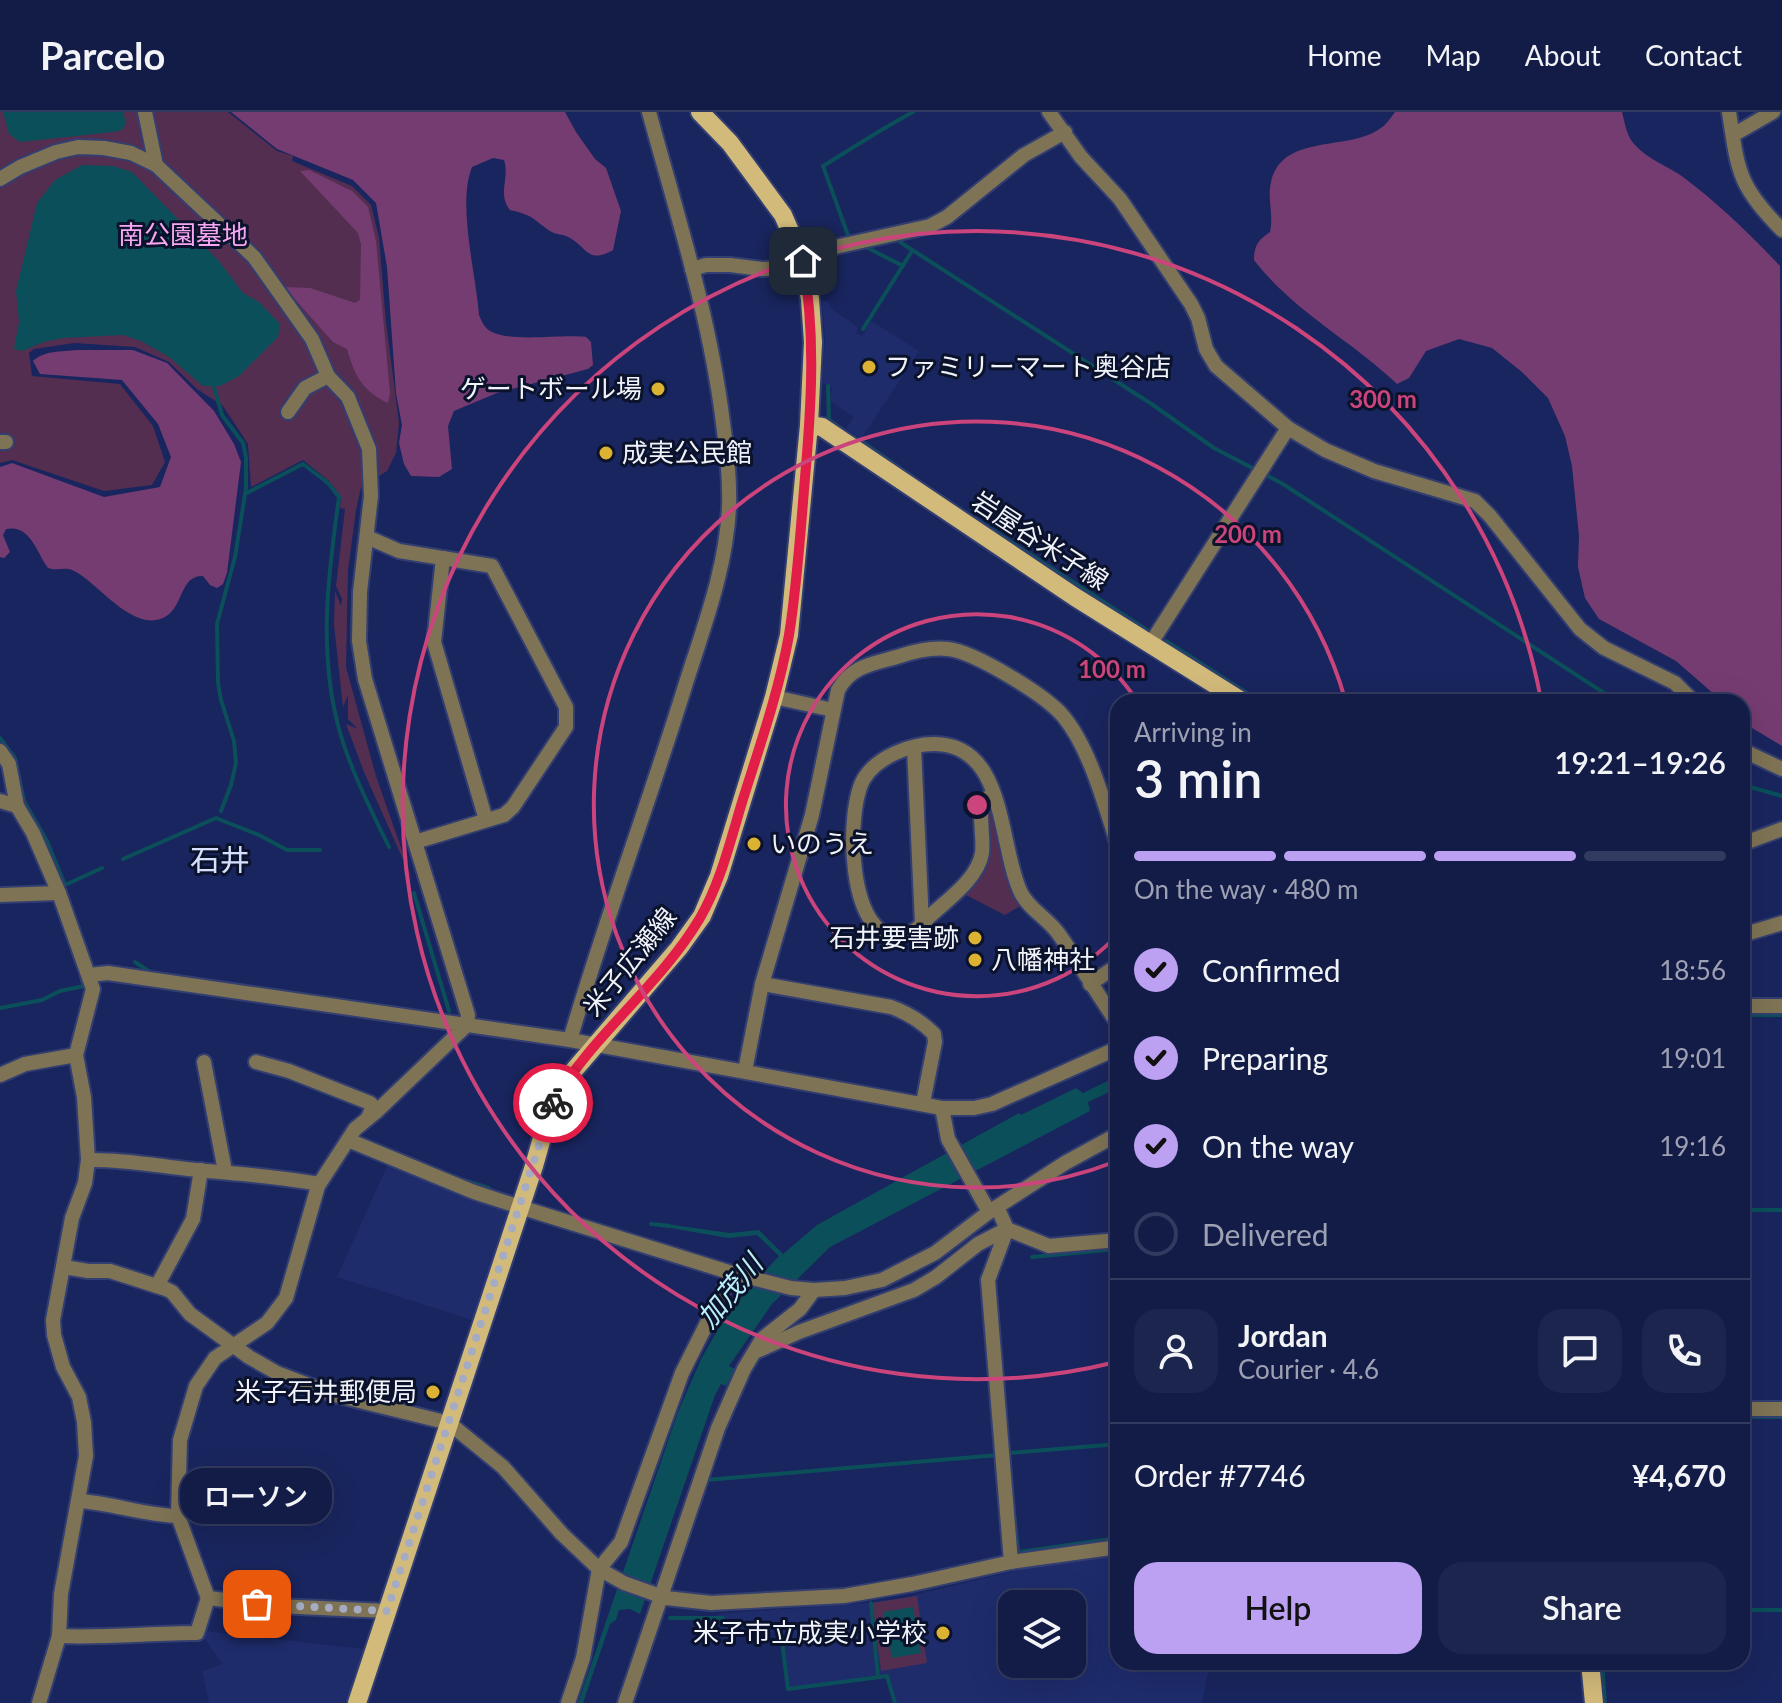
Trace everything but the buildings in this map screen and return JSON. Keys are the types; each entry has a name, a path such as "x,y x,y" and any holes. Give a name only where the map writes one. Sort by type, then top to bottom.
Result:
{"main road":[{"name":"米子広瀬線","path":"357,1703 551,1106 569,1076 679,948 702,916 719,876 774,697 789,635 809,425 813,342 810,299 803,261 783,215 730,143 700,112"},
{"name":"岩屋谷米子線","path":"809,425 822,427 1075,597 1231,694"},
{"path":"1591,1670 1594,1703"}],"street":[{"path":"145,112 156,165"},
{"path":"570,1040 664,753 724,555 729,505 728,463 718,384 692,269 649,112"},
{"path":"1049,112 1081,157 1120,199 1191,304 1206,349 1216,366 1288,428 1325,450 1374,471 1475,501 1589,638 1675,683 1686,694"},
{"path":"1729,112 1735,155 1745,184 1756,204 1782,230"},
{"path":"1733,135 1773,112"},
{"path":"692,269 706,265 785,268 835,247 939,222 1024,155 1065,132"},
{"path":"0,179 56,152 78,147 131,153 156,165 254,257 312,339 328,376 348,397 369,449 371,496 360,592 359,641 363,666 375,717 468,1015 467,1025 355,1129 319,1184 286,1298 267,1323 215,1358 196,1386 180,1440 178,1516 208,1598 197,1633 161,1633 140,1637 59,1636"},
{"path":"288,412 305,388 328,376"},
{"path":"1151,643 1288,428"},
{"path":"367,537 399,551 492,566 566,707 566,727 513,807 504,815 415,842"},
{"path":"443,558 434,642 486,820"},
{"path":"745,1071 762,984 812,815 838,690 846,676 858,668 924,649 948,649 972,655 1049,703 1063,716 1081,746 1110,824"},
{"path":"774,697 833,710"},
{"path":"993,793 982,804 982,855 978,864 969,879 922,924 903,936 894,936 878,928 861,901 853,846 858,791 864,778 885,760 914,747 937,744 969,755 987,775 993,793 1021,893 1056,930 1110,1013"},
{"path":"914,747 922,924"},
{"path":"0,751 9,764 17,806 33,833 59,893 93,989 76,1055 84,1097 88,1160 85,1183 72,1218 53,1320 63,1367 79,1397 86,1456 61,1594 59,1636 39,1703"},
{"path":"1750,754 1782,769"},
{"path":"0,801 17,806"},
{"path":"1750,841 1782,829"},
{"path":"0,895 59,893"},
{"path":"1750,933 1782,923"},
{"path":"1090,984 1110,970"},
{"path":"89,975 108,973 570,1040 942,1108 974,1108 992,1104 1110,1052"},
{"path":"762,984 891,1007 924,1024 934,1034 935,1042 923,1103"},
{"path":"1750,1006 1782,1006"},
{"path":"0,1075 25,1064 76,1055"},
{"path":"204,1062 225,1171"},
{"path":"256,1062 289,1071 370,1103 373,1106 368,1118"},
{"path":"942,1108 948,1139 989,1207 1007,1229 1049,1246 1110,1241"},
{"path":"348,1140 474,1192 520,1207 738,1274 791,1288 814,1290 845,1288 882,1280 935,1253 989,1207 1110,1138"},
{"path":"88,1160 124,1160 201,1170 267,1174 319,1184"},
{"path":"157,1286 193,1219 201,1170"},
{"path":"755,1352 799,1332 914,1290 978,1244 1007,1229"},
{"path":"1007,1229 988,1280 1011,1562"},
{"path":"64,1267 110,1271 172,1292 190,1314 232,1345 262,1365 305,1385 383,1409 449,1423 503,1467 562,1534 599,1569 653,1594 702,1603 844,1596 1011,1562 1110,1548"},
{"path":"568,1703 583,1658 599,1569 621,1542 677,1385 738,1274"},
{"path":"625,1703 653,1594 718,1428 762,1339 800,1309 814,1290"},
{"path":"1750,1409 1782,1409"},
{"path":"79,1501 178,1516"},
{"path":"208,1598 276,1606 387,1611"}],"shaded area":[{"path":"3,112 123,112 126,123 122,130 113,132 20,142 9,134"},
{"path":"231,112 565,112 595,159 606,168 621,211 613,250 592,255 568,237 552,232 529,216 510,210 504,198 504,160 493,158 472,167 466,200 469,240 479,315 486,328 510,337 586,337 591,342 593,365 588,369 497,393 454,411 448,426 452,469 439,477 411,476 404,464 399,443 402,425 396,393 387,267 376,203 353,180 277,149"},
{"path":"1395,112 1622,112 1628,135 1636,146 1709,198 1780,266 1782,746 1750,727 1750,694 1714,694 1676,661 1599,619 1585,598 1578,567 1579,536 1572,466 1565,436 1548,398 1522,372 1492,348 1459,339 1426,351 1409,378 1397,384 1286,295 1254,260 1258,244 1270,232 1270,188 1277,167 1301,150 1364,136 1385,124"},
{"path":"82,165 113,166 132,172 218,260 243,293 259,302 280,324 278,337 239,376 220,386 203,386 169,357 123,335 63,338 22,351 14,349 19,322 16,291 37,203 55,180"},
{"path":"309,170 352,191 368,207 376,241 390,393 388,403 365,387 356,374 347,349 333,342 284,287 310,288 355,303 360,300 361,244 358,233 300,171"},
{"path":"822,301 828,301 833,310 858,327 856,333 862,336 871,321 919,351 861,439 846,429 854,417 830,401 832,388 822,382 825,340"},
{"path":"133,350 167,363 214,411 241,462 223,584 217,588 203,576 190,580 173,610 155,620 130,614 72,570 48,568 32,540 21,531 6,529 3,535 10,552 4,558 0,557 0,467 12,463 104,497 160,487 171,457 158,424 122,380 40,374 33,361 48,353"},
{"path":"1110,1080 1110,1092 1088,1102 1090,1111 830,1247 772,1304 729,1366 735,1369 726,1386 721,1384 715,1395 640,1614 630,1609 619,1610 616,1620 610,1624 583,1703 578,1703 678,1412 701,1359 729,1310 779,1256 757,1235 728,1238 665,1227 666,1224 730,1233 759,1230 783,1254 817,1225 1019,1113 1021,1115 1076,1088 1083,1093"},
{"path":"389,1162 510,1205 472,1320 337,1277"},
{"name":"米子市立成実小学校","path":"1110,1557 1110,1670 1208,1670 1202,1703 896,1703 888,1676 880,1676 872,1602 902,1598 1023,1569"},
{"path":"869,1603 877,1675 789,1688 782,1634 718,1622 717,1614"},
{"path":"913,1607 921,1653 892,1658 883,1612"},
{"path":"204,1631 364,1649 347,1703 209,1703 202,1671 222,1664 203,1636"}],"green space":[{"name":"南公園墓地","path":"0,112 228,112 277,151 293,156 292,161 352,186 371,205 379,238 399,423 396,453 387,471 361,487 356,510 348,570 346,667 376,776 413,882 346,724 358,729 348,719 348,695 343,707 334,625 335,591 341,606 342,599 336,586 345,509 340,508 341,497 329,481 303,460 251,487 248,444 223,406 197,389 169,362 135,347 74,343 34,349 29,353 32,376 120,384 153,426 165,462 152,485 104,491 12,460 0,463"},
{"path":"991,809 1014,894 1022,905 1005,915 962,893 976,880 987,810"},
{"path":"917,1596 927,1663 881,1671 872,1603"}],"waterway":[{"path":"849,238 823,166 913,112"},
{"path":"900,242 1153,405 1214,448 1283,484 1606,694"},
{"path":"866,247 903,266"},
{"path":"863,329 912,251"},
{"path":"213,384 222,415 243,443 246,457 246,488 235,557 217,624 218,683 234,741 236,763 221,811"},
{"path":"828,386 829,420 843,430"},
{"path":"864,443 914,478"},
{"path":"245,494 303,464 328,483 339,497 327,613 333,700 349,759 389,847"},
{"path":"928,488 1151,630"},
{"path":"1166,641 1249,694"},
{"path":"0,738 15,758 24,801 47,841 65,885 102,868"},
{"path":"1750,787 1782,796"},
{"path":"123,859 216,818 287,850 320,850"},
{"path":"414,893 449,1011"},
{"path":"135,962 153,974"},
{"path":"0,1008 42,1000 60,991 84,986 81,977"},
{"path":"153,986 192,992"},
{"path":"1750,1015 1782,1015"},
{"path":"463,1180 489,1188"},
{"path":"1750,1210 1782,1210"},
{"path":"651,1224 670,1226"},
{"path":"1032,1257 1110,1250"},
{"path":"1750,1417 1782,1417"},
{"path":"1009,1453 1110,1445"},
{"path":"706,1480 998,1455"},
{"path":"1014,1513 1018,1550"},
{"path":"1019,1552 1110,1539"},
{"path":"871,1603 878,1676"},
{"path":"1750,1610 1782,1610"},
{"path":"670,1618 723,1618"},
{"path":"781,1634 788,1689 887,1676 895,1703"},
{"path":"1603,1670 1605,1703"}],"way so far":[{"path":"257,1604 387,1611 553,1103"}],"place":[{"name":"ファミリーマート奥谷店","path":"869,367"},
{"name":"ゲートボール場","path":"658,389"},
{"name":"成実公民館","path":"606,453"},
{"name":"いのうえ","path":"754,844"},
{"name":"石井要害跡","path":"975,938"},
{"name":"八幡神社","path":"975,960"},
{"name":"米子石井郵便局","path":"433,1392"},
{"name":"ローソン","path":"257,1604"},
{"name":"米子市立成実小学校","path":"943,1633"}],"district":[{"name":"石井","path":"220,861"}],"route":[{"path":"553,1103 569,1076 679,948 702,916 719,876 774,697 789,635 809,425 813,342 803,261"}],"water label":[{"name":"加茂川","path":"730,1291"}]}
